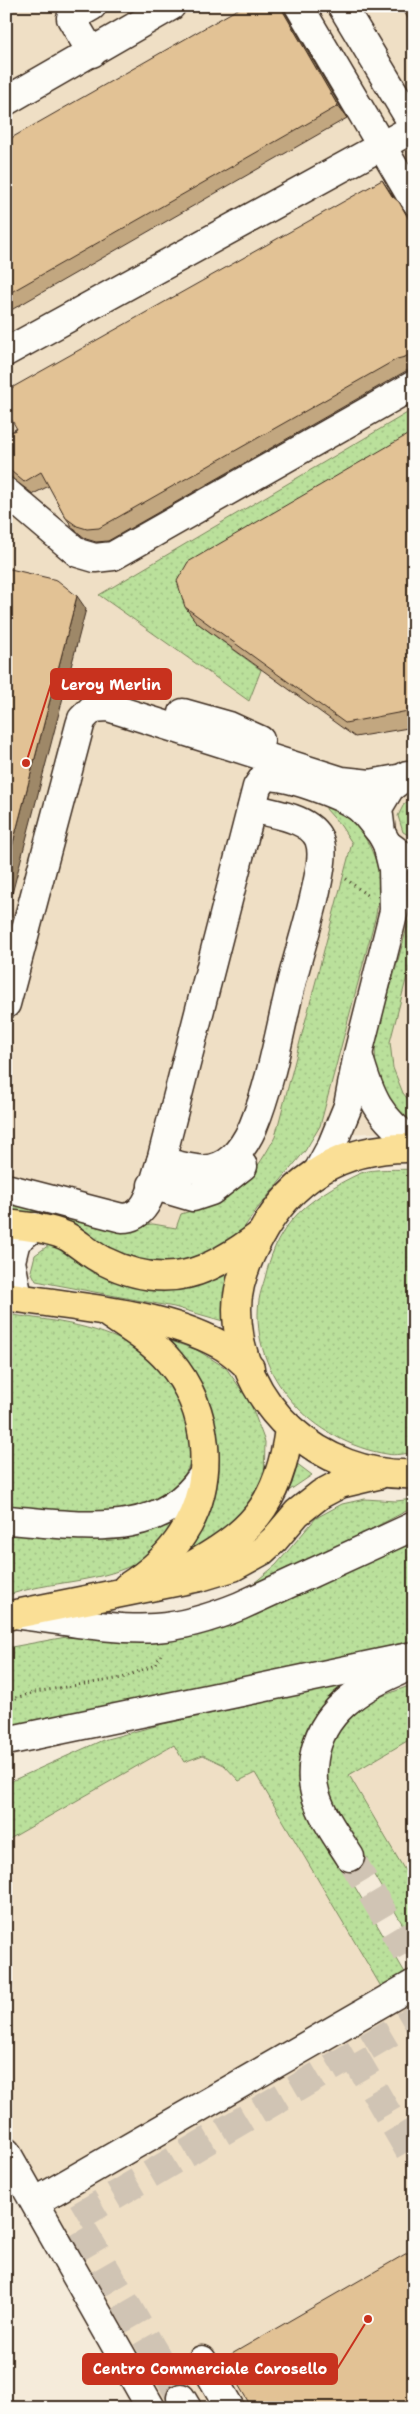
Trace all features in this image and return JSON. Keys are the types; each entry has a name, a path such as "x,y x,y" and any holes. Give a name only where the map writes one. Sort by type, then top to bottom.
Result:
{"main road":[{"path":"414,1148 366,1152 318,1171 289,1194 261,1234 245,1269 237,1308 239,1330 250,1368 264,1398 289,1429 326,1456 353,1467 384,1474 414,1474"},
{"path":"6,1224 34,1227 67,1237 102,1260 124,1271 142,1276 165,1278 189,1275 207,1268 226,1259 261,1234"},
{"path":"12,1297 150,1320 196,1334 221,1345 250,1368"},
{"path":"106,1312 139,1334 169,1360 188,1388 199,1416 205,1446 203,1475 196,1506 183,1535 159,1564 118,1593"},
{"path":"156,1585 228,1545 251,1524 262,1510 274,1489 283,1465 289,1429"},
{"path":"9,1615 216,1572 242,1562 266,1548 303,1507 327,1490 349,1482 384,1474"}],"street":[{"path":"92,6 71,18 92,53"},
{"path":"6,101 171,6"},
{"path":"299,6 414,201"},
{"path":"6,352 414,127 342,6"},
{"path":"6,492 78,553 95,558 113,556 414,385"},
{"path":"123,697 242,731 264,743 292,767"},
{"path":"6,1004 74,747 82,719 88,712 101,706 108,707 292,767 355,783 410,775"},
{"path":"318,1171 344,1118 394,911 395,882 378,808 390,788 410,775"},
{"path":"6,1188 126,1218 143,1210 156,1173 252,808 260,781 264,777 275,776 340,796 358,807 384,839 402,855 414,858"},
{"path":"156,1173 214,1170 232,1159 240,1150 257,1115 288,999 321,865 322,850 318,837 302,823 252,808"},
{"path":"394,911 414,877"},
{"path":"288,999 299,992 308,977 334,879"},
{"path":"358,1054 373,1100 396,1130 414,1142"},
{"path":"156,1173 172,1193 193,1197 211,1191 228,1179 255,1153 263,1138 274,1100"},
{"path":"12,1297 11,1261 16,1241 34,1227"},
{"path":"6,1520 99,1525 140,1521 162,1513 183,1501 203,1475"},
{"path":"9,1615 140,1628 179,1625 240,1606 414,1526"},
{"path":"6,1741 414,1656"},
{"path":"350,1857 316,1796 312,1778 316,1748 325,1726 339,1706 375,1682 414,1665"},
{"path":"35,2202 414,1984"},
{"path":"6,2152 151,2408"},
{"path":"202,2360 230,2408"}],"shaded area":[{"path":"6,6 414,6 414,1131 275,1137 259,1166 236,1190 176,1228 153,1224 139,1225 6,1194"},
{"path":"414,1737 414,1886 349,1775"},
{"path":"174,1744 224,1765 239,1781 255,1773 383,1990 414,1972 414,2408 166,2408 6,2124 6,1841"}],"green space":[{"path":"414,409 414,452 196,622 261,670 249,701 99,595"},
{"path":"414,798 414,838 403,832 398,816 404,804"},
{"path":"328,799 348,816 364,836 375,859 380,892 376,915 320,1126 305,1151 257,1209 241,1232 224,1247 168,1267 139,1264 6,1213 6,1194 139,1225 153,1224 176,1228 181,1214 214,1202 227,1195 238,1188 257,1167 275,1137 352,843 341,826 326,809"},
{"path":"414,903 414,949 390,1042 393,1068 403,1093 414,1107 414,1128 389,1106 376,1080 375,1042"},
{"path":"414,1169 414,1453 390,1455 360,1447 335,1436 312,1421 292,1402 276,1380 265,1355 259,1328 259,1300 269,1262 278,1240 292,1220 306,1206 333,1187 366,1171"},
{"path":"49,1245 72,1254 102,1275 135,1287 167,1290 183,1288 232,1271 224,1297 223,1321 174,1307 36,1281 31,1271 35,1255"},
{"path":"6,1314 60,1322 95,1330 112,1336 144,1353 160,1367 179,1397 189,1420 193,1441 191,1460 184,1476 172,1489 156,1500 136,1508 109,1515 6,1509"},
{"path":"171,1341 197,1350 226,1368 250,1402 265,1442 264,1481 249,1511 185,1557 206,1522 216,1492 219,1446 215,1424 207,1404 185,1362"},
{"path":"292,1460 312,1475 287,1492"},
{"path":"365,1499 396,1501 414,1499 414,1507 327,1552 248,1588 276,1565 316,1518 342,1504"},
{"path":"183,1514 154,1550 143,1559 128,1567 111,1573 40,1587 6,1596 6,1532"},
{"path":"414,1532 414,1640 317,1664 6,1727 6,1648 66,1637 134,1638"},
{"path":"414,1684 414,1737 349,1775 414,1886 414,1944 324,1789 328,1738 364,1703"},
{"path":"339,1686 343,1690 314,1717 304,1735 301,1757 304,1800 407,1976 383,1990 255,1773 239,1781 224,1765 203,1755 184,1762 174,1745 6,1841 6,1784 16,1779 103,1740 163,1724"}],"building":[{"path":"243,6 280,6 338,106 6,295 6,141"},
{"path":"401,6 414,6 414,29"},
{"path":"382,180 392,196 399,202 414,228 414,352 397,359 99,528 87,529 77,526 66,518 41,472 24,482 6,467 6,435 17,429 6,410 6,391"},
{"path":"414,431 414,691 408,711 345,723 185,607 177,581 188,562"},
{"path":"6,568 57,580 77,596 6,870"},
{"path":"414,2249 414,2408 252,2408 223,2359"}],"tunnel":[{"path":"350,1857 414,1965"},
{"path":"181,2398 76,2218 414,2019"},
{"path":"353,2054 414,2159"}],"place":[{"name":"Leroy Merlin","path":"26,763"},
{"name":"Centro Commerciale Carosello","path":"368,2319"}]}
